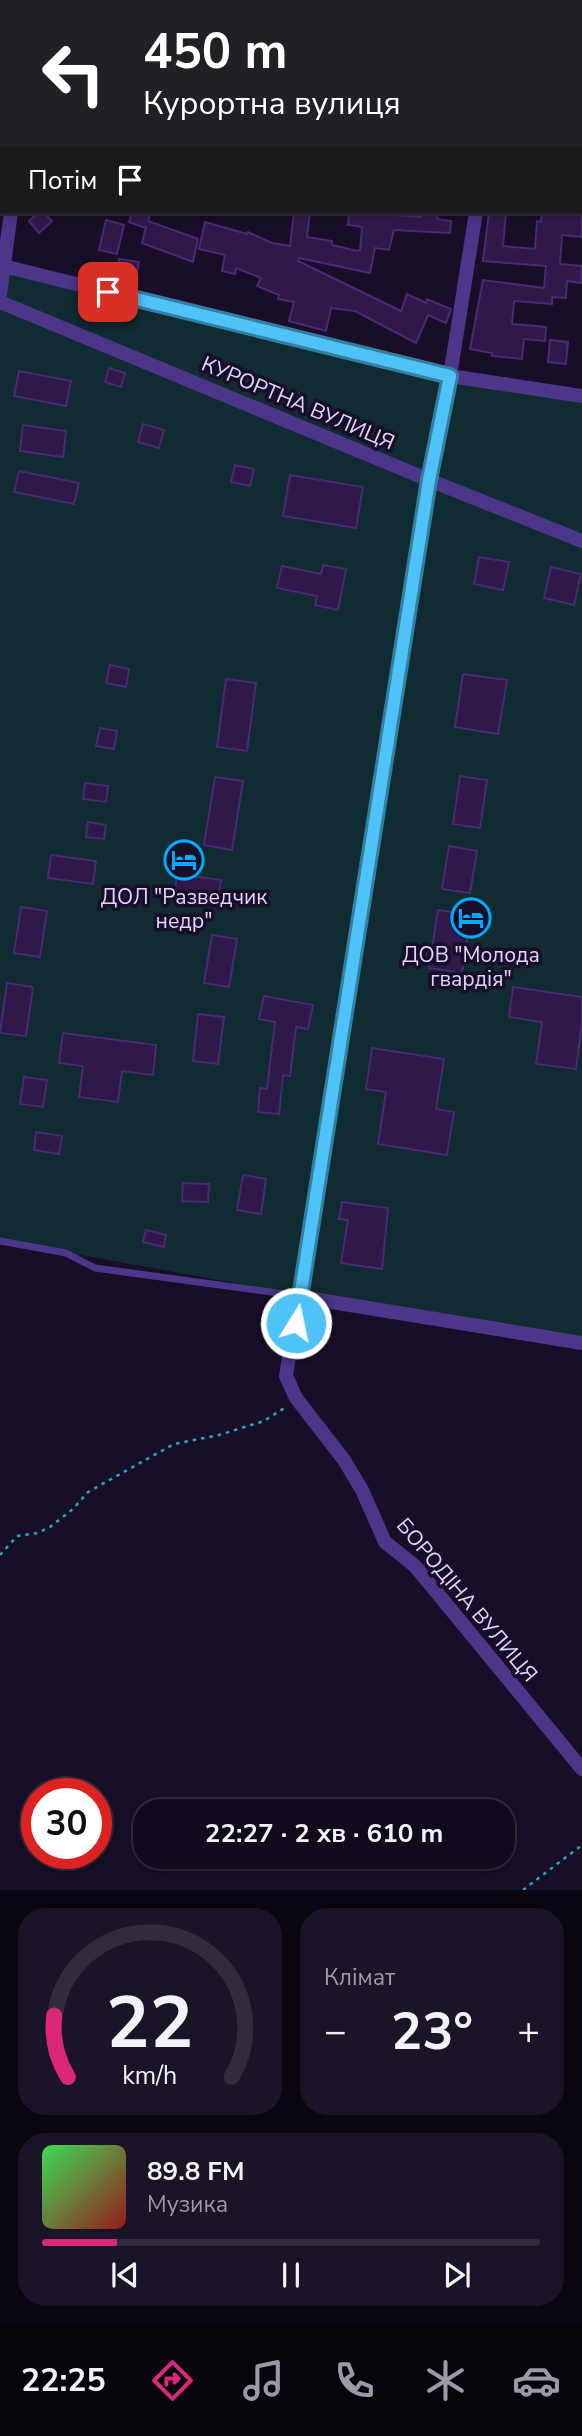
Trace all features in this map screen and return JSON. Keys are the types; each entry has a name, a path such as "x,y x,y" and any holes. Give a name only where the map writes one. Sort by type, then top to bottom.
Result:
{"street":[{"path":"0,295 11,214"},
{"name":"БОРОДІНА ВУЛИЦЯ","path":"476,214 450,376 429,480 301,1297 286,1377 296,1398 350,1470 386,1542 415,1566 582,1769"},
{"path":"3,266 450,376 582,396"},
{"name":"КУРОРТНА ВУЛИЦЯ","path":"0,302 582,541"},
{"path":"301,1297 582,1343"}],"lane":[{"path":"0,1241 66,1253 95,1268 301,1297"}],"path":[{"path":"0,1555 17,1536 37,1533 50,1527 73,1509 88,1492 174,1444 219,1435 264,1421 296,1398"},
{"path":"523,1890 582,1846"}],"green space":[{"path":"4,270 450,377 582,397 582,1342 299,1295 0,1240 0,307"}],"building":[{"path":"37,214 45,214 52,221 39,233 29,221"},
{"path":"131,214 150,214 148,221 198,239 193,262 142,243 146,228 129,222"},
{"path":"294,214 310,214 307,237 332,241 332,245 357,251 360,250 362,227 348,225 349,214 421,217 422,214 438,214 437,219 451,221 450,233 394,230 389,250 375,248 370,273 299,258 298,261 401,311 407,294 426,303 427,299 451,309 446,323 428,315 416,343 355,311 331,308 326,331 289,321 294,302 278,299 279,295 257,286 261,278 236,268 235,274 222,271 225,255 199,249 205,222 290,246"},
{"path":"489,214 506,214 503,246 535,249 537,221 541,222 542,214 582,214 582,237 562,235 560,264 582,266 581,283 567,281 566,298 552,297 552,304 514,301 512,324 546,327 545,341 524,339 522,359 492,356 492,353 470,349 483,280 544,288 546,266 483,261"},
{"path":"106,220 124,225 117,254 99,250"},
{"path":"119,259 139,262 136,276 117,273"},
{"path":"550,340 568,342 566,364 548,362"},
{"path":"109,368 125,373 121,387 105,382"},
{"path":"19,371 71,381 66,406 14,396"},
{"path":"143,424 164,430 159,448 138,442"},
{"path":"23,425 66,431 63,457 20,451"},
{"path":"235,465 254,469 250,486 231,482"},
{"path":"19,471 79,483 74,504 14,492"},
{"path":"290,475 363,487 356,528 283,516"},
{"path":"479,557 509,562 503,590 474,584"},
{"path":"323,565 346,569 338,610 315,605 317,596 277,588 282,566 321,574"},
{"path":"551,567 581,574 574,605 544,598"},
{"path":"110,665 129,669 126,687 106,683"},
{"path":"463,674 507,680 498,734 455,727"},
{"path":"226,679 256,683 247,751 217,747"},
{"path":"100,728 117,731 114,749 96,746"},
{"path":"460,776 487,780 480,828 453,824"},
{"path":"215,777 243,781 232,850 204,845"},
{"path":"85,783 108,786 106,802 83,799"},
{"path":"88,822 106,825 104,839 86,837"},
{"path":"449,846 477,851 470,893 442,889"},
{"path":"51,855 96,861 93,884 48,878"},
{"path":"177,874 221,880 218,903 174,898"},
{"path":"21,907 47,911 40,957 14,953"},
{"path":"438,910 471,915 462,973 429,968"},
{"path":"212,935 237,939 229,987 204,983"},
{"path":"7,983 33,987 26,1036 0,1033"},
{"path":"513,987 582,997 582,1023 576,1069 536,1064 542,1022 509,1017"},
{"path":"264,996 313,1005 308,1029 296,1027 290,1076 283,1075 279,1114 258,1112 260,1088 267,1089 275,1022 259,1019"},
{"path":"198,1014 224,1017 218,1064 193,1061"},
{"path":"63,1033 156,1045 153,1075 122,1071 118,1102 79,1097 83,1066 59,1063"},
{"path":"372,1048 444,1059 436,1109 454,1112 447,1155 378,1144 386,1092 366,1089"},
{"path":"24,1077 47,1080 43,1107 20,1104"},
{"path":"36,1132 62,1136 59,1154 34,1150"},
{"path":"243,1175 266,1179 261,1214 237,1210"},
{"path":"183,1183 209,1184 208,1202 182,1201"},
{"path":"342,1202 388,1208 382,1269 341,1263 348,1220 339,1219"},
{"path":"146,1230 166,1235 164,1247 143,1242"}],"place":[{"name":"ДОЛ \"Разведчик недр\"","path":"184,860"},
{"name":"ДОВ \"Молода гвардія\"","path":"471,918"}],"route":[{"path":"108,292 450,376 429,480 296,1323"}]}
